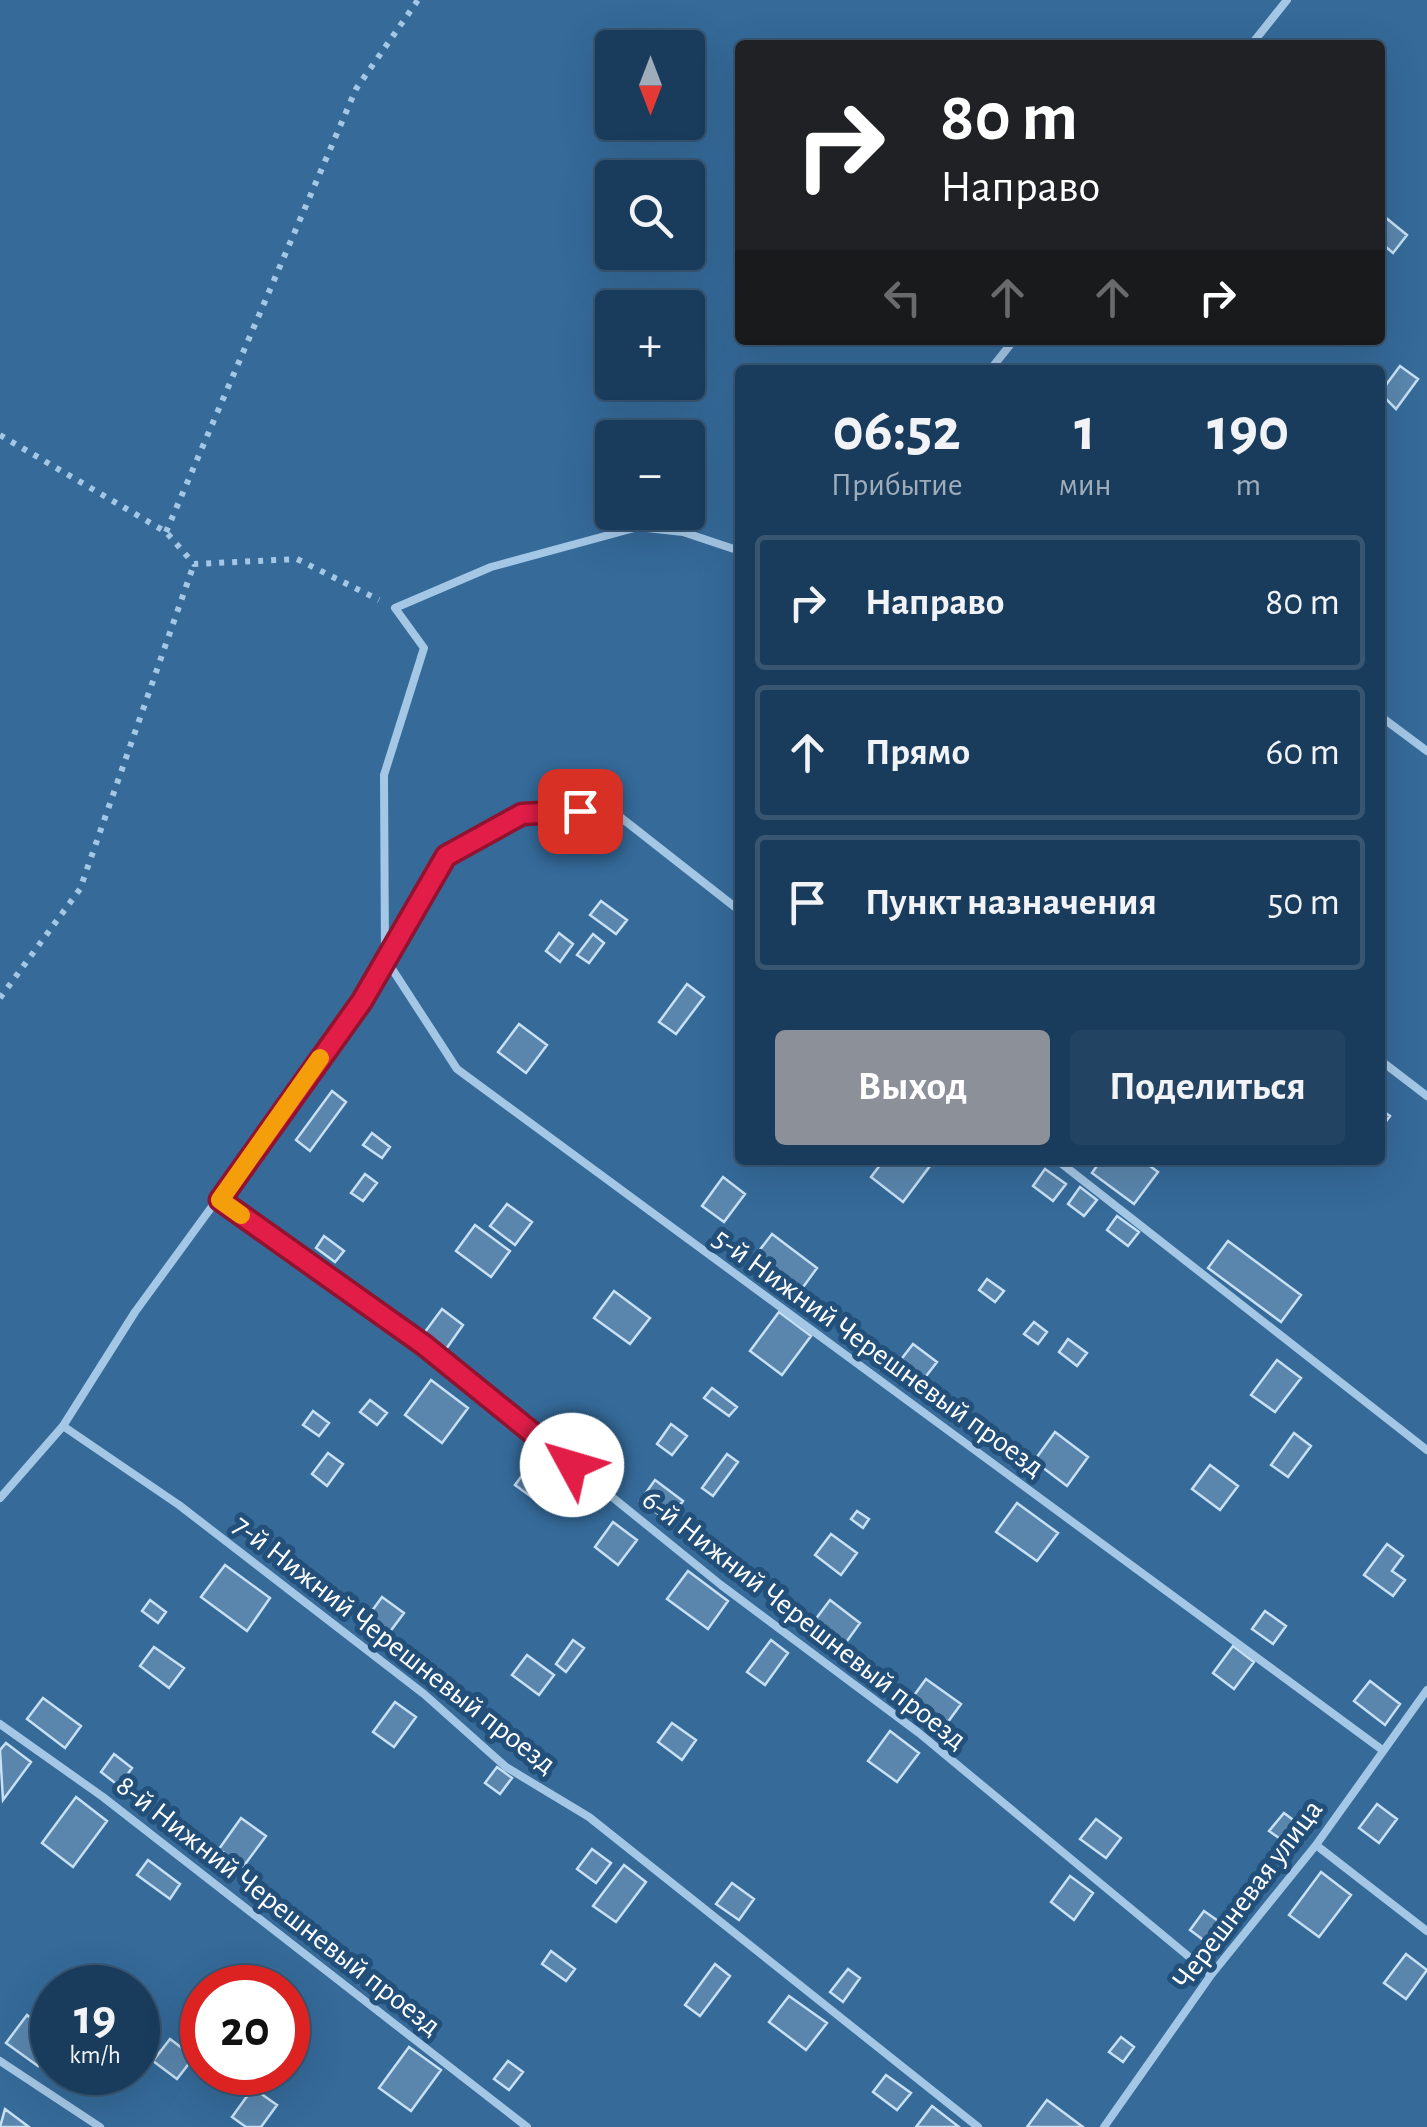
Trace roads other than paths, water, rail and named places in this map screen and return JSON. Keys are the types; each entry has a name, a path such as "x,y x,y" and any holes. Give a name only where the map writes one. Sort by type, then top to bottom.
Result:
{"lane":[{"path":"1255,40 1287,0"},
{"path":"994,365 1010,345"},
{"path":"385,958 384,775 424,648 394,608 492,567 638,527 684,532 735,549"},
{"path":"1385,720 1427,751"},
{"path":"0,1498 62,1426 135,1312 362,1001 446,856 522,814 610,809 735,907"},
{"name":"5-й Нижний Черешневый проезд","path":"385,958 457,1069 1381,1749"},
{"path":"1385,1064 1427,1096"},
{"path":"1063,1165 1427,1450"},
{"name":"6-й Нижний Черешневый проезд","path":"220,1200 424,1345 721,1584 918,1734 1211,1975"},
{"name":"7-й Нижний Черешневый проезд","path":"62,1426 180,1506 424,1694 506,1767 590,1816 978,2127"},
{"name":"Черешневая улица","path":"1104,2127 1211,1975 1316,1845 1381,1749 1427,1690"},
{"name":"8-й Нижний Черешневый проезд","path":"0,1724 103,1798 527,2127"},
{"path":"1316,1845 1427,1930"},
{"path":"0,2061 100,2127"}]}
